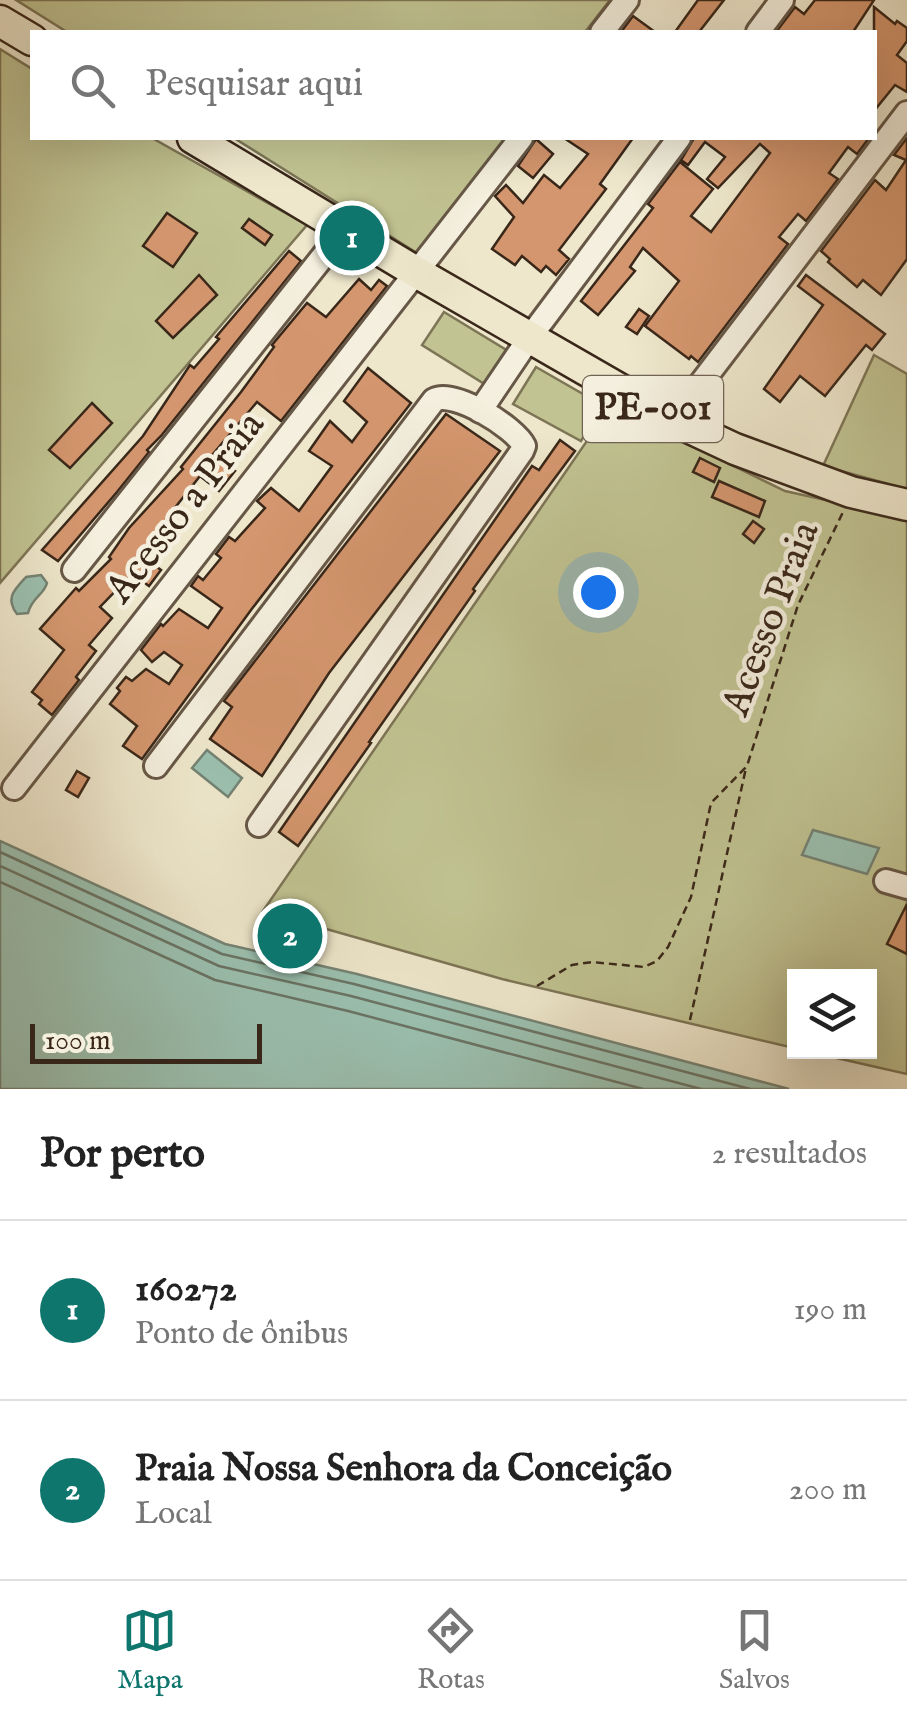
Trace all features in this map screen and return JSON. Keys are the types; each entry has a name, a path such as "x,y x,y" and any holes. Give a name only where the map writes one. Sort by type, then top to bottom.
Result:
{"main road":[{"path":"0,21 30,39"},
{"name":"PE-001","path":"196,140 344,230 411,281 530,337 673,420 735,449 851,492 907,505"}],"street":[{"path":"604,30 627,0"},
{"path":"760,30 782,0"},
{"path":"673,420 907,113"},
{"name":"Acesso a Praia","path":"14,788 519,140"},
{"path":"480,411 530,337 678,140"},
{"path":"74,570 344,230"},
{"path":"156,766 434,400 447,396 480,411 518,436 524,446 522,452 259,825"}],"path":[{"name":"Acesso Praia","path":"690,1020 746,766 798,605 851,492"},
{"name":"Acesso Praia","path":"537,986 572,965 592,962 644,967 657,961 668,947 691,897 712,803 746,766"}],"shaded area":[{"path":"16,0 610,0 587,30 64,30"},
{"path":"0,49 30,68 30,140 156,140 307,225 0,583"},
{"path":"237,140 503,140 417,253"},
{"path":"444,312 508,351 486,385 422,345"},
{"path":"874,355 907,374 907,489 823,466"},
{"path":"536,367 602,405 581,441 513,404"},
{"path":"611,406 785,491 907,518 907,1074 841,1059 877,1059 877,969 787,969 787,1046 502,979 263,911"}],"water":[{"path":"41,575 47,583 45,587 28,613 17,614 11,599 15,590 26,577"},
{"path":"207,750 242,778 228,797 192,768"},
{"path":"813,830 879,848 867,874 802,855"},
{"path":"0,841 225,944 357,974 789,1089 0,1089"}],"building":[{"path":"698,0 724,0 701,30 676,30"},
{"path":"815,0 874,0 854,30 778,30 795,7 804,14"},
{"path":"874,7 895,24 897,21 907,28 907,41 897,55 907,63 907,92 895,85 877,107 877,30"},
{"path":"633,16 652,30 622,30"},
{"path":"907,138 907,259 881,295 863,280 857,287 821,251 875,180 886,190 906,160 894,155"},
{"path":"535,140 553,154 533,178 518,166"},
{"path":"567,140 632,140 600,184 606,189 559,250 569,259 556,275 546,266 541,272 522,256 515,265 492,249 514,217 495,196 506,185 523,203 544,175 560,188 588,154"},
{"path":"693,140 868,140 857,154 848,147 829,173 838,179 806,221 798,214 779,237 788,244 698,362 645,326 679,281 643,248 630,267 635,271 598,315 581,301 653,208 648,204 680,162 713,189 691,216 711,232 770,153 760,144 718,188 707,179 725,157 705,142 688,165 681,160"},
{"path":"167,213 197,233 173,267 143,246"},
{"path":"249,219 272,235 265,245 242,228"},
{"path":"289,251 301,261 117,492 58,561 42,550 143,436 190,365 194,368"},
{"path":"199,275 217,295 173,338 156,321"},
{"path":"806,275 885,334 872,350 866,345 825,396 800,376 780,402 764,389 823,305 798,286"},
{"path":"359,279 371,290 379,280 387,286 281,421 257,402 213,454 235,471 219,491 200,476 170,514 174,519 140,554 161,570 149,586 132,574 100,607 112,618 89,645 96,651 52,715 32,692 64,650 40,629 76,588 79,591 111,559 129,528 183,469 307,303 326,317"},
{"path":"639,309 649,316 637,334 626,327"},
{"path":"368,368 411,403 142,759 123,746 137,726 110,704 120,691 117,688 126,677 132,681 146,669 169,684 182,665 164,652 152,662 141,650 161,624 179,609 208,628 222,608 191,586 198,576 203,580 221,558 216,554 229,537 235,541 265,508 257,501 271,488 299,511 332,466 309,451 330,421 352,442 367,422 344,401"},
{"path":"92,403 112,423 70,468 49,450"},
{"path":"446,414 500,451 329,673 262,776 210,739 232,707 224,701"},
{"path":"560,440 575,451 473,589 298,846 279,832 532,466 539,470"},
{"path":"700,458 720,468 714,482 693,472"},
{"path":"719,481 765,501 759,517 712,497"},
{"path":"753,521 764,529 754,543 743,534"},
{"path":"77,771 89,778 78,797 66,790"},
{"path":"907,904 907,954 887,944"}],"place":[{"name":"160272","path":"352,238"},
{"name":"Praia Nossa Senhora da Conceição","path":"290,936"}]}
